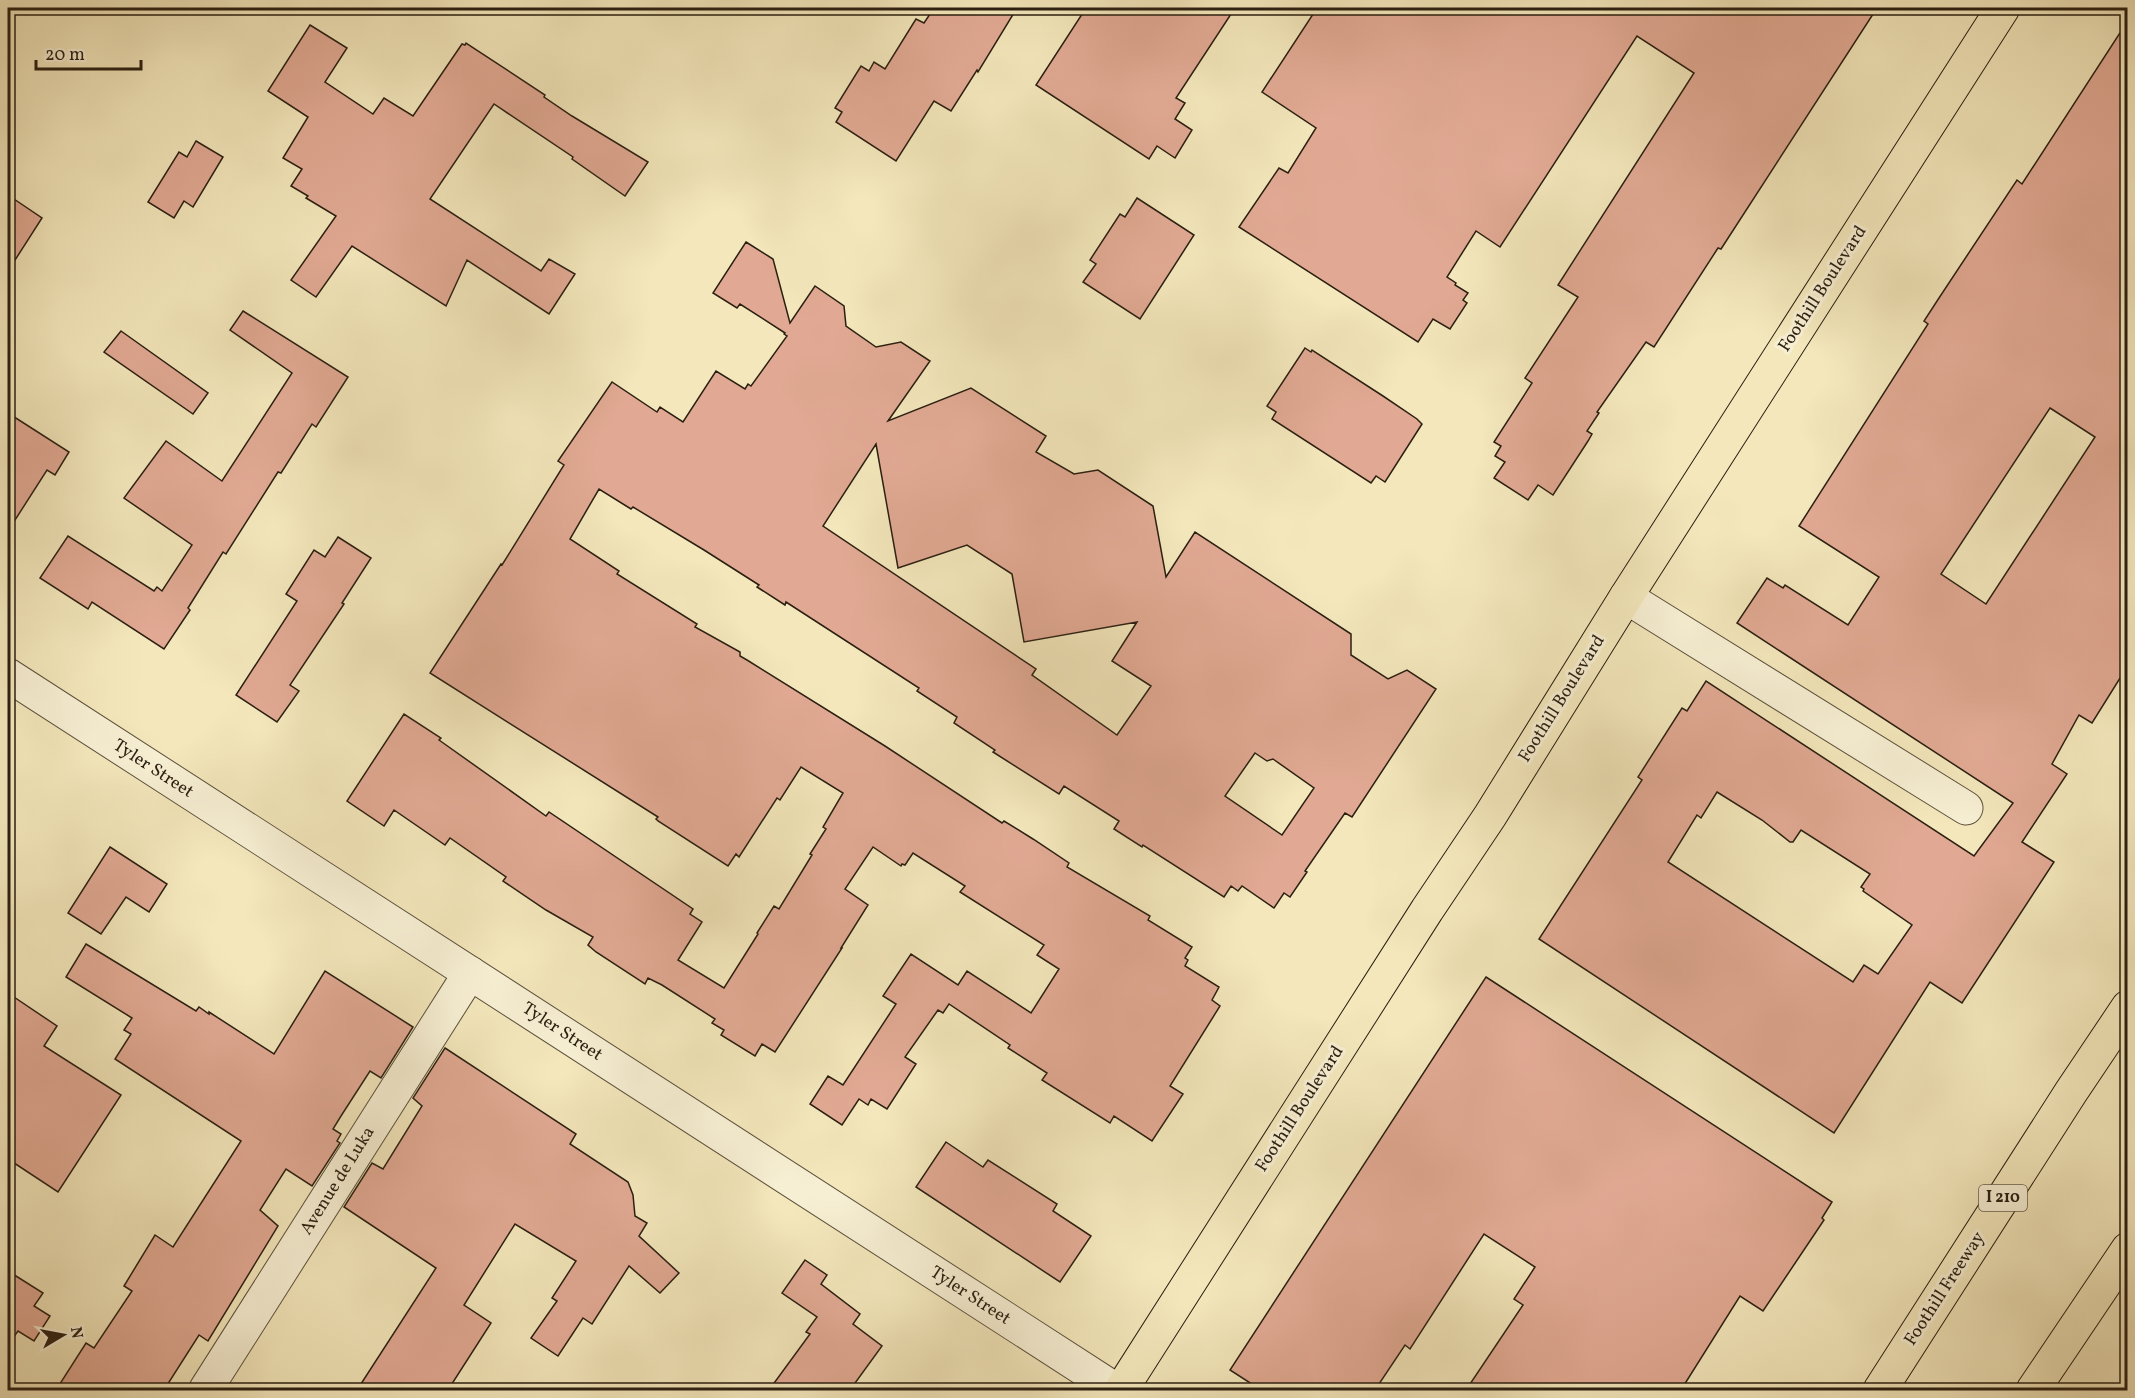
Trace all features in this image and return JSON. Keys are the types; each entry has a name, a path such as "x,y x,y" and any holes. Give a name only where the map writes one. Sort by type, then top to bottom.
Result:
{"main road":[{"name":"Foothill Boulevard","path":"1121,1390 1427,910 1490,816 1626,597 2002,8"},
{"name":"Foothill Freeway","path":"1880,1390 2127,1007"},
{"path":"2033,1390 2127,1250"}],"street":[{"path":"1626,597 1966,808"},
{"name":"Tyler Street","path":"8,675 1116,1390"},
{"name":"Avenue de Luka","path":"206,1389 470,972"}],"building":[{"path":"934,8 1017,8 951,111 934,101 896,161 836,122 842,112 835,108 861,66 869,71 874,62 885,69 916,19 924,23"},
{"path":"1086,8 1235,8 1176,98 1185,103 1175,119 1192,130 1175,158 1157,146 1149,159 1036,85"},
{"path":"1317,8 1877,8 1721,249 1718,248 1654,347 1646,342 1597,412 1599,413 1587,431 1592,434 1553,495 1538,485 1528,500 1494,478 1505,462 1495,456 1501,446 1494,442 1532,383 1525,378 1578,297 1558,285 1694,73 1637,36 1500,247 1476,231 1447,277 1468,293 1463,300 1467,303 1450,329 1433,319 1418,342 1239,227 1279,168 1288,173 1316,128 1262,92"},
{"path":"2127,22 2127,667 2092,723 2079,715 2052,764 2067,774 2022,842 2054,862 1962,1003 1930,982 1834,1133 1539,939 1642,780 1638,777 1682,708 1687,711 1706,681 1974,856 2013,803 1737,623 1767,578 1783,588 1785,585 1848,625 1879,577 1799,526 1928,324 1924,321 2017,180 2022,184","holes":["2050,408 2095,437 1986,604 1941,574","1717,792 1762,820 1790,842 1793,842 1801,830 1870,874 1861,887 1863,891 1912,925 1878,974 1864,965 1853,982 1668,862 1697,815 1701,818"]},
{"path":"310,25 347,48 325,82 373,114 384,98 413,116 462,44 466,43 545,95 544,97 572,116 648,162 625,196 572,159 573,157 494,104 430,199 541,271 549,259 575,274 549,314 467,260 446,306 352,246 316,297 291,280 336,216 291,186 302,169 283,158 308,117 268,91"},
{"path":"196,141 223,157 193,207 184,201 174,218 148,202 179,152 187,157"},
{"path":"8,195 42,218 8,271"},
{"path":"1137,198 1194,235 1140,319 1083,282 1096,264 1090,260 1120,214 1125,217"},
{"path":"746,242 773,259 790,323 815,286 844,306 846,326 876,347 901,342 930,361 888,421 971,388 1046,436 1036,452 1074,474 1098,470 1153,506 1166,577 1195,532 1351,634 1351,655 1388,679 1407,670 1436,689 1352,817 1345,813 1290,897 1284,893 1274,908 1242,886 1238,891 1231,886 1224,897 1114,829 1119,821 1064,786 1059,794 993,752 995,750 954,723 957,717 917,691 919,688 786,602 785,605 757,587 759,585 704,550 599,489 570,539 619,571 617,574 697,624 695,627 740,652 740,656 885,746 1002,823 1004,821 1033,839 1069,863 1067,867 1150,916 1148,920 1192,947 1185,958 1188,960 1185,966 1219,987 1212,1000 1220,1006 1170,1086 1183,1094 1152,1141 1114,1116 1110,1123 1042,1080 1047,1073 1008,1048 1010,1045 949,1004 943,1013 938,1010 905,1057 916,1064 887,1109 871,1099 868,1105 859,1099 842,1125 810,1104 828,1076 843,1085 896,1004 883,996 911,954 958,985 967,971 1031,1013 1059,969 1037,955 1044,945 960,892 965,886 913,853 905,865 901,866 873,847 845,889 868,905 775,1052 762,1044 755,1056 721,1035 724,1030 712,1023 715,1019 648,978 645,984 596,952 588,945 593,937 546,910 503,881 506,877 450,838 445,845 394,810 384,826 347,801 404,714 441,738 439,740 546,816 549,812 693,909 690,914 702,922 678,960 724,988 774,906 779,909 812,855 810,854 826,829 823,827 843,793 801,767 780,800 777,798 739,857 736,854 728,866 658,821 656,819 658,817 430,673 502,565 564,465 558,461 612,382 657,412 660,407 683,422 716,371 745,389 748,384 751,386 787,336 740,304 737,308 713,293","holes":["876,444 898,568 967,545 1012,574 1024,642 1137,622 1112,661 1151,686 1117,735 1032,675 1036,669 823,526","1255,753 1267,761 1273,759 1314,788 1282,835 1225,796"]},
{"path":"243,311 348,377 316,427 312,424 281,473 278,472 226,554 223,552 188,608 190,610 164,649 92,602 88,609 40,578 68,536 154,591 157,587 162,591 192,545 124,498 166,441 222,481 292,373 230,330"},
{"path":"121,331 208,393 193,414 104,352"},
{"path":"1305,348 1311,352 1312,350 1383,396 1422,424 1385,482 1376,476 1371,483 1272,419 1276,412 1267,406"},
{"path":"8,413 69,452 55,475 47,470 8,531"},
{"path":"338,537 371,558 342,603 344,604 290,685 299,691 277,722 236,695 297,601 286,594 314,550 325,557"},
{"path":"110,847 167,884 149,912 126,897 101,934 68,913"},
{"path":"86,944 196,1011 199,1007 209,1014 209,1012 274,1054 325,971 413,1027 381,1078 370,1071 341,1116 333,1129 341,1134 337,1141 340,1143 312,1186 286,1169 260,1210 278,1226 208,1341 199,1335 164,1390 56,1390 86,1343 94,1348 132,1291 124,1286 155,1235 173,1247 241,1141 115,1059 131,1034 124,1030 132,1018 66,977"},
{"path":"1486,977 1832,1202 1822,1218 1824,1220 1763,1311 1740,1296 1681,1390 1466,1390 1523,1305 1514,1299 1535,1267 1484,1234 1410,1349 1405,1345 1375,1390 1261,1390 1230,1370"},
{"path":"8,993 57,1026 44,1046 121,1095 58,1192 8,1159"},
{"path":"445,1048 576,1134 570,1144 628,1182 633,1195 635,1216 647,1223 639,1236 679,1273 660,1293 629,1266 592,1324 583,1318 558,1356 531,1338 557,1301 552,1298 576,1261 515,1224 464,1305 491,1323 448,1390 357,1390 436,1268 344,1207 372,1163 383,1169 422,1106 413,1098"},
{"path":"946,1142 983,1167 988,1160 1057,1204 1053,1211 1091,1236 1060,1282 916,1187"},
{"path":"805,1260 827,1275 821,1284 860,1314 853,1324 882,1346 850,1390 769,1390 810,1334 806,1332 817,1317 782,1293"},
{"path":"8,1271 43,1293 34,1306 50,1316 34,1341 18,1331 8,1345"}]}
